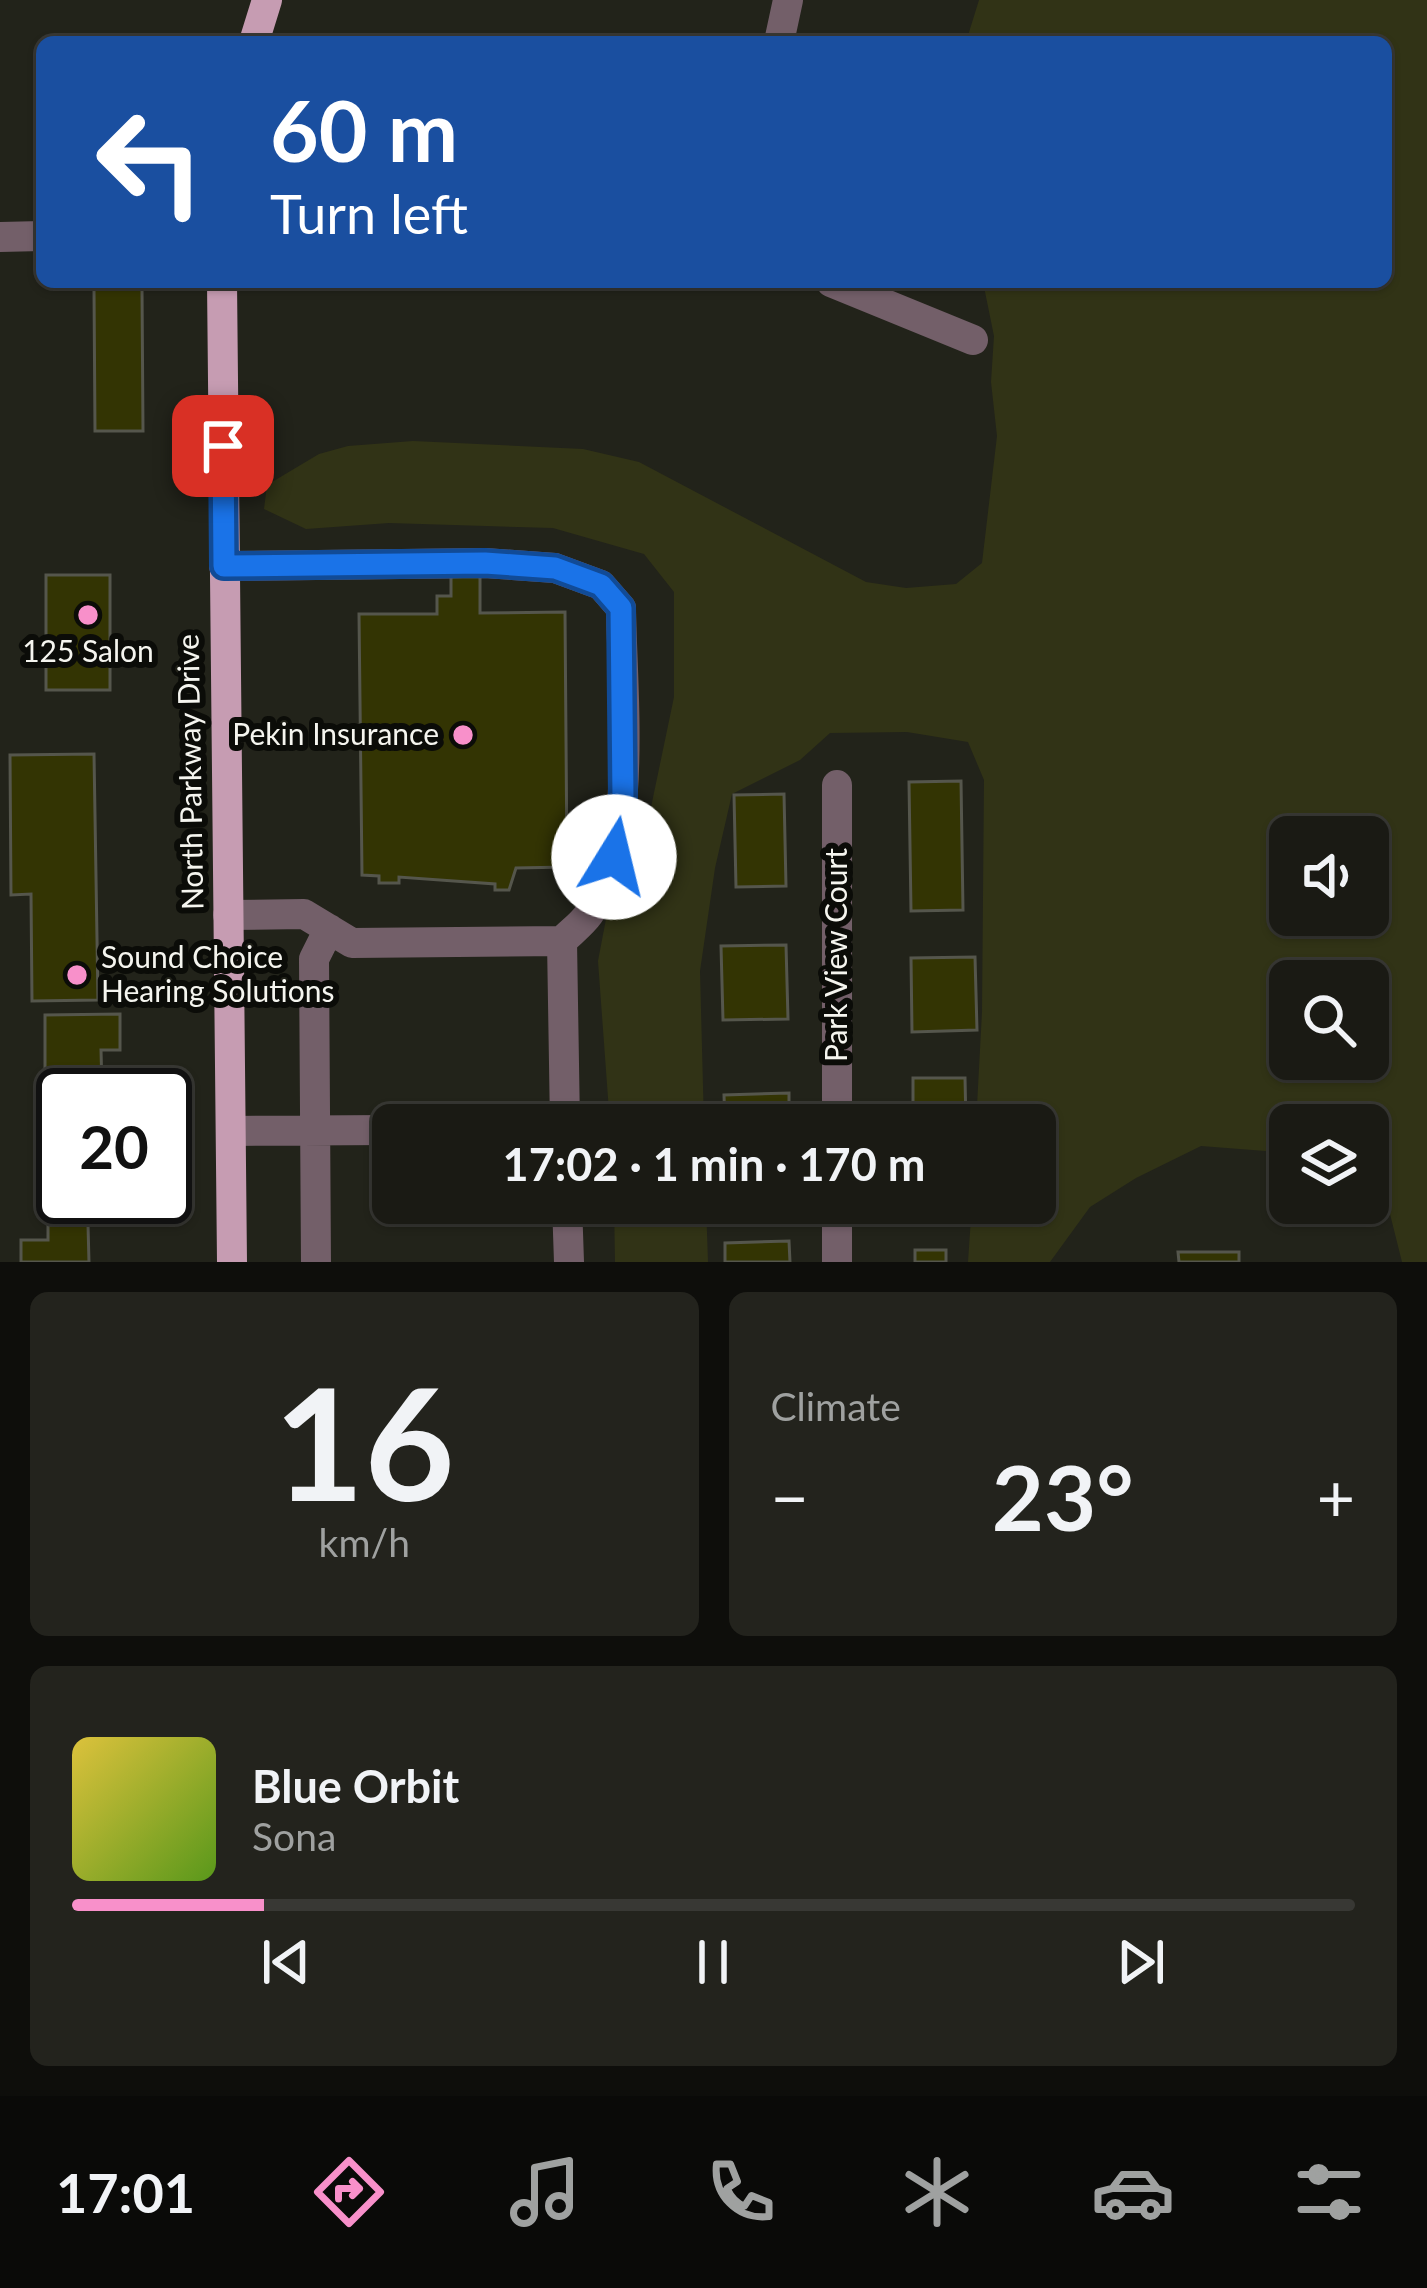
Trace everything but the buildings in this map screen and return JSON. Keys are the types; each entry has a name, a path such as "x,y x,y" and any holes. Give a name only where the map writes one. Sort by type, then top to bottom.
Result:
{"main road":[{"path":"256,36 267,0"},
{"name":"North Parkway Drive","path":"222,288 232,1262"}],"street":[{"path":"780,36 788,0"},
{"path":"0,237 36,236"},
{"path":"847,288 974,340"},
{"path":"224,566 485,563 555,568 601,585 621,608 623,798 614,857 591,913 562,941 352,943 304,914 228,914"},
{"name":"Park View Court","path":"837,784 837,1104"},
{"path":"316,1262 314,959 329,929"},
{"path":"562,941 565,1104"},
{"path":"231,1131 372,1130"},
{"path":"568,1224 569,1262"},
{"path":"837,1224 837,1262"}],"green space":[{"path":"979,0 1427,0 1427,1262 1402,1262 1389,1210 1389,1104 1269,1104 1269,1151 1201,1146 1090,1207 1050,1262 968,1262 971,1224 1056,1224 1056,1104 977,1104 984,780 968,742 907,732 830,733 800,760 732,794 700,971 703,1104 608,1104 598,961 606,919 627,881 650,812 674,697 674,592 644,554 553,528 389,523 306,529 264,509 267,485 319,454 348,446 413,441 583,449 639,462 866,582 906,588 956,584 982,563 997,436 991,382 994,336 984,288 1392,288 1392,36 968,36"},
{"path":"614,1224 707,1224 708,1262 615,1262"}],"place":[{"name":"125 Salon","path":"88,615"},
{"name":"Pekin Insurance","path":"463,735"},
{"name":"Sound Choice Hearing Solutions","path":"77,975"}],"route":[{"path":"223,446 224,566 485,563 555,568 601,585 621,608 623,798 614,857"}]}
